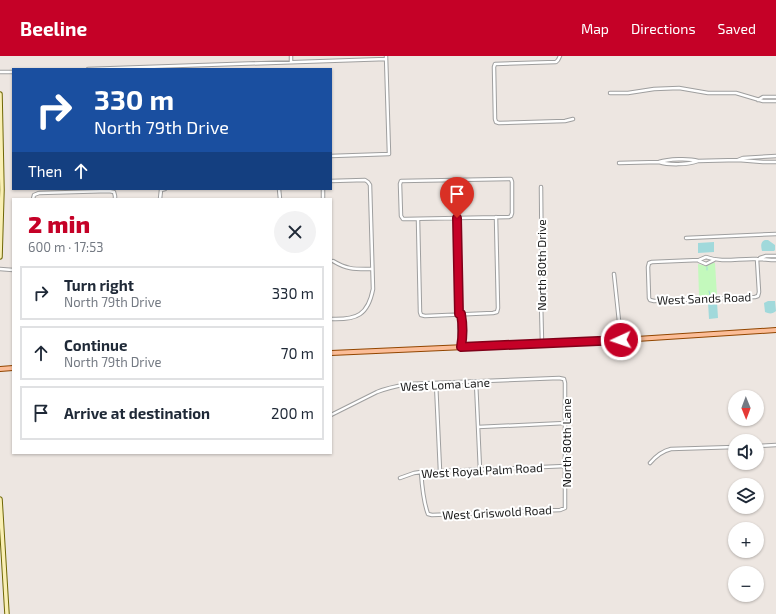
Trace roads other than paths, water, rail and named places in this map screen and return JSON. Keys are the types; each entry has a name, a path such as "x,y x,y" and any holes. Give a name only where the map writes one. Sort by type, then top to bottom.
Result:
{"main road":[{"path":"0,94 0,257"},
{"path":"332,353 621,340 776,330"},
{"path":"0,369 12,368"},
{"path":"0,499 7,614"}],"street":[{"path":"291,56 292,62"},
{"path":"560,56 556,62 495,64 495,119 496,122 499,123 566,121 573,119"},
{"path":"112,68 386,58 389,154 332,156"},
{"path":"0,72 12,72"},
{"path":"610,93 628,93 654,89 679,88 708,93 736,93 757,100 776,97"},
{"path":"768,99 776,101"},
{"path":"769,156 770,162"},
{"path":"738,160 743,158 776,156"},
{"path":"619,163 659,162 664,164 738,160 776,162"},
{"path":"511,179 511,216 496,217 402,219 401,181 511,179"},
{"path":"332,181 365,180 370,185 373,288 371,300 366,309 356,317 342,320 332,319"},
{"name":"North 80th Drive","path":"541,187 542,343"},
{"path":"33,198 34,195 39,193 109,191 114,192 115,198"},
{"path":"418,219 420,312 421,315 425,316 497,312 496,217"},
{"path":"457,218 460,314 463,335 461,347"},
{"path":"686,238 776,234"},
{"path":"769,256 770,260"},
{"path":"757,259 776,256"},
{"path":"699,260 706,257 714,260 776,260"},
{"name":"West Sands Road","path":"699,260 649,263 650,300 758,296 757,259"},
{"path":"699,260 706,264 714,260"},
{"path":"332,262 343,267 354,269 372,269"},
{"path":"0,269 12,270"},
{"path":"614,274 621,340"},
{"name":"West Loma Lane","path":"332,415 385,389 408,384 564,379"},
{"name":"North 80th Lane","path":"564,379 566,423 565,508"},
{"path":"476,382 480,470"},
{"path":"436,383 440,472"},
{"path":"478,427 566,423"},
{"path":"764,446 776,445"},
{"path":"650,464 660,453 665,450 728,447"},
{"name":"West Royal Palm Road","path":"400,478 421,472 566,466"},
{"name":"West Griswold Road","path":"421,472 423,493 428,514 448,515 560,510 565,508"}],"water":[{"path":"765,240 768,240 775,245 774,251 762,251 761,246"},
{"path":"714,242 714,252 698,253 698,243"},
{"path":"768,301 775,301 776,311 774,313 765,312 764,303"},
{"path":"708,302 717,302 718,318 709,319"}],"waterway":[{"path":"709,291 710,295"}]}
